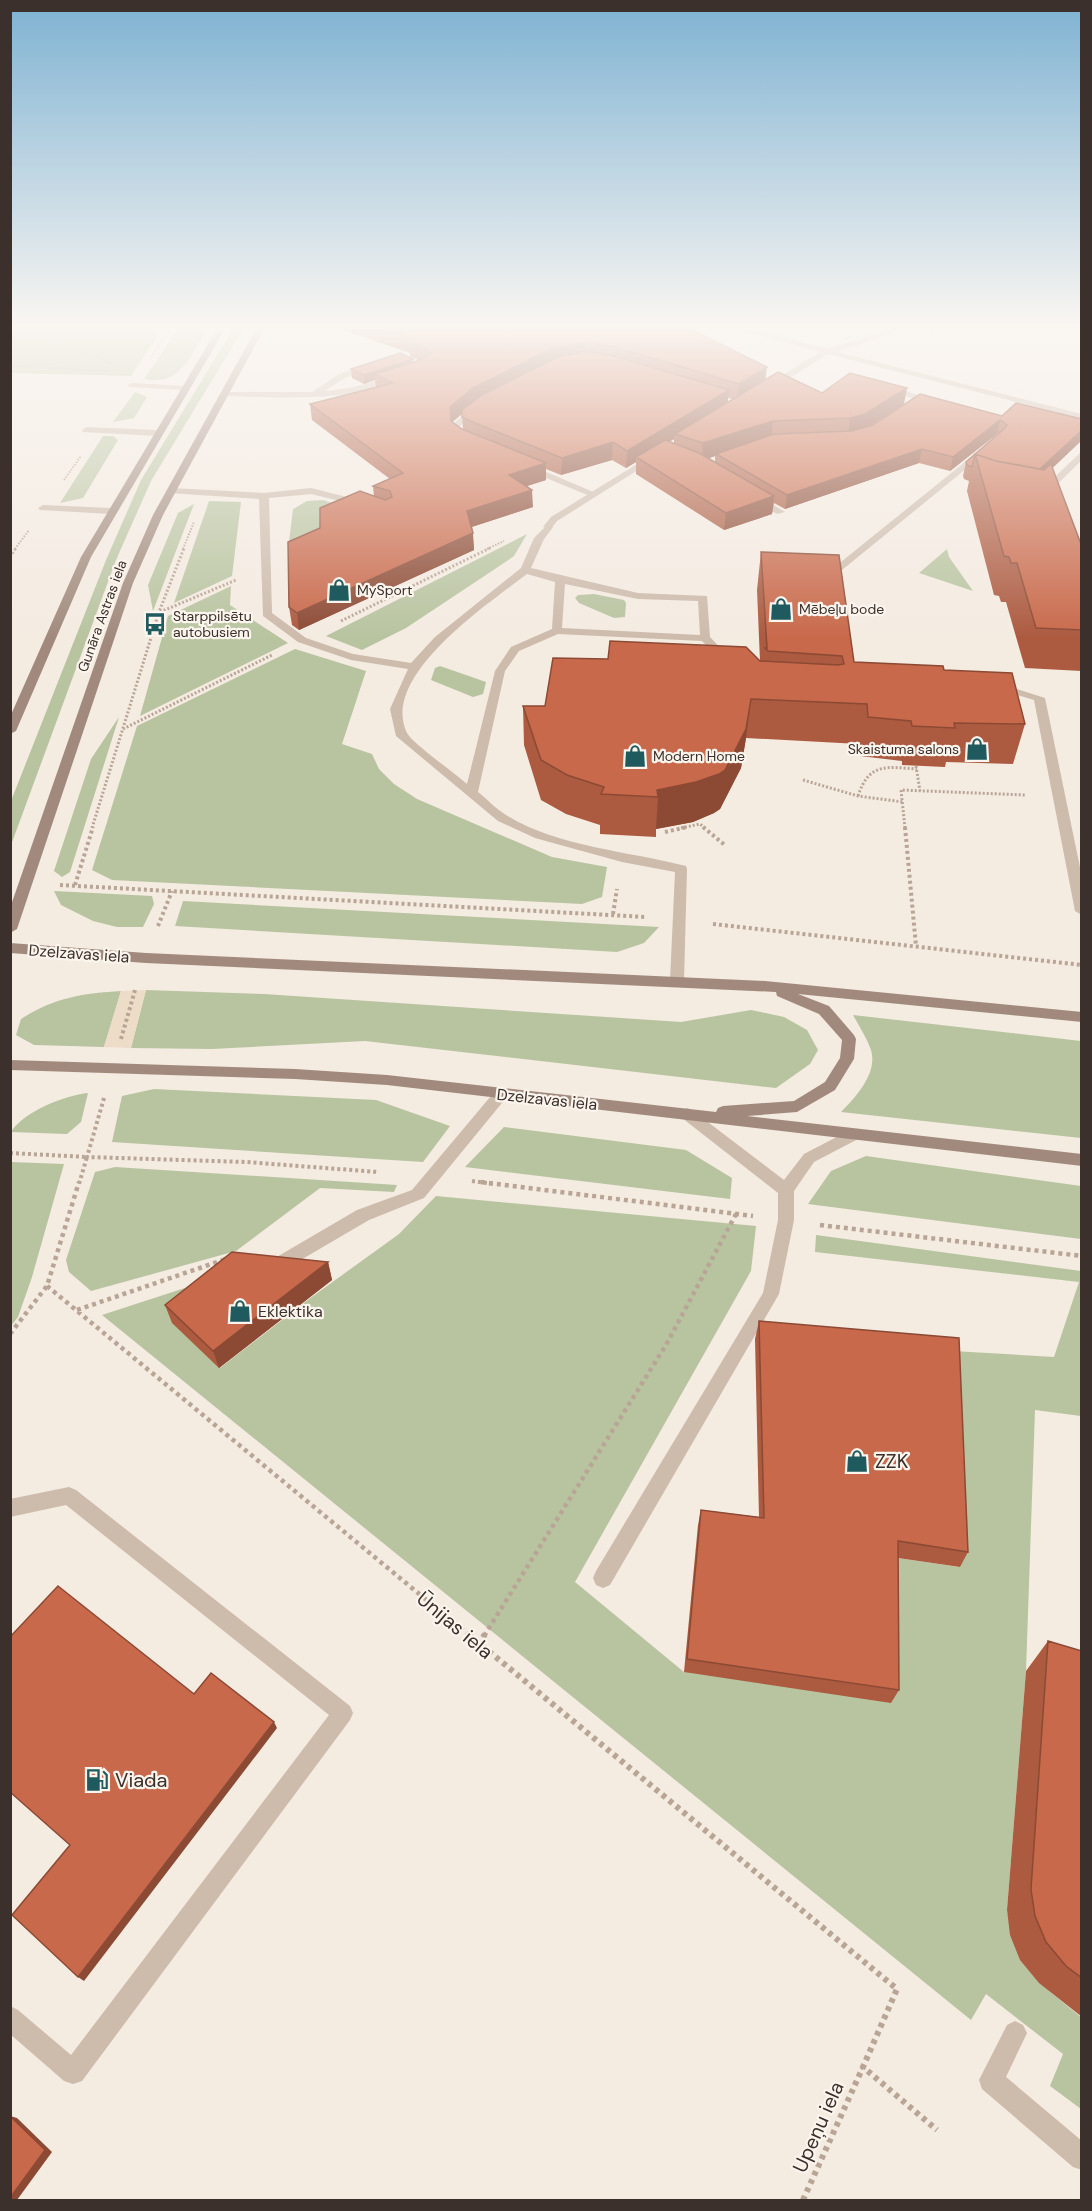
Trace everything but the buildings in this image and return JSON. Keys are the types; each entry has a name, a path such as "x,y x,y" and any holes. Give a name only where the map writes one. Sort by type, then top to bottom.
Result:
{"main road":[{"name":"Gunāra Astras iela","path":"10,928 128,583 171,491 203,432"},
{"path":"10,731 86,556 157,433"},
{"name":"Dzelzavas iela","path":"10,948 146,958 765,986 1082,1017"},
{"path":"687,1114 797,1106 830,1086 847,1059 849,1040 824,1010 765,986"},
{"name":"Dzelzavas iela","path":"10,1065 295,1074 387,1080 1082,1160"}],"street":[{"path":"138,432 157,433"},
{"path":"457,432 457,436 473,444"},
{"path":"839,568 954,482 990,445"},
{"path":"662,453 554,519 539,538 525,570 470,612 414,667 396,709 402,736 502,818 539,835 622,858 681,869 677,981"},
{"path":"1034,502 1082,454"},
{"path":"514,462 593,494"},
{"path":"171,491 264,496 311,491 343,497 376,508"},
{"path":"749,494 780,512"},
{"path":"264,496 267,614 302,640 351,657 414,667"},
{"path":"43,508 111,511"},
{"path":"525,570 560,580 638,596 704,598 705,638 736,671"},
{"path":"557,631 560,580"},
{"path":"471,794 500,671 514,649 557,631 705,638"},
{"path":"988,683 1039,698 1082,911"},
{"path":"281,1263 363,1215 418,1194 501,1094"},
{"path":"687,1114 786,1190"},
{"path":"603,1578 771,1294 786,1220 786,1190 808,1158 855,1134"},
{"path":"10,1508 69,1496 343,1713 73,2072 10,2018"},
{"path":"1015,2033 991,2080 1082,2158"}],"path":[{"path":"75,885 159,612 207,493"},
{"path":"159,612 231,581 266,574"},
{"path":"858,796 861,780 871,771 881,768 917,768 920,790"},
{"path":"803,780 858,796 903,802"},
{"path":"916,946 901,790 1059,797"},
{"path":"663,832 700,824 726,846"},
{"path":"50,885 613,914 1082,964"},
{"path":"157,927 172,891"},
{"path":"118,1048 135,990"},
{"path":"10,1335 47,1286 106,1088"},
{"path":"10,1153 246,1162 435,1176 1082,1256"},
{"path":"478,1645 666,1345 736,1214"},
{"path":"77,1311 230,1258 281,1263"},
{"name":"Ūnijas iela","path":"47,1286 478,1645 897,1989 863,2067"},
{"path":"863,2067 937,2130"},
{"name":"Upeņu iela","path":"803,2200 863,2067"}],"green space":[{"path":"170,432 181,432 151,481 116,560 11,845 11,801 106,560 141,480"},
{"path":"103,436 113,436 118,440 83,498 60,503"},
{"path":"323,500 347,508 320,536 288,550 293,509 307,501"},
{"path":"209,501 241,502 232,576 174,603"},
{"path":"194,504 153,611 148,585 178,513"},
{"path":"527,534 514,556 406,628 362,650 326,636"},
{"path":"947,549 949,557 973,591 919,573"},
{"path":"231,586 230,605 288,643 140,716 168,616"},
{"path":"594,594 624,600 626,603 625,617 614,618 579,603 575,598 578,595"},
{"path":"295,649 366,671 342,744 372,754 379,769 394,784 417,799 552,857 607,867 602,897 582,904 112,880 92,870 137,726"},
{"path":"440,666 486,682 483,694 473,697 431,680 435,668"},
{"path":"119,717 70,872 62,877 54,871 91,759"},
{"path":"54,891 152,896 154,904 143,927 117,927 93,921 61,905"},
{"path":"183,901 659,927 644,943 617,952 175,926"},
{"path":"146,990 264,994 681,1022 751,1010 784,1017 807,1030 818,1050 810,1064 776,1088 365,1041 212,1049 131,1048"},
{"path":"121,991 104,1047 34,1045 16,1035 21,1019 45,1006 82,995"},
{"path":"853,1015 1081,1041 1081,1138 841,1112 859,1092 869,1076 872,1059 871,1050"},
{"path":"154,1089 376,1100 450,1126 423,1162 112,1142 122,1096"},
{"path":"88,1093 81,1122 67,1134 11,1132 35,1111 68,1097"},
{"path":"504,1127 686,1150 732,1178 730,1199 465,1167"},
{"path":"866,1156 1081,1186 1081,1239 808,1204 831,1171"},
{"path":"11,1162 64,1164 32,1277 18,1317 11,1326"},
{"path":"115,1167 397,1185 394,1192 320,1188 236,1251 91,1291 69,1272 66,1260 95,1172"},
{"path":"436,1196 756,1226 751,1271 575,1582 684,1672 891,1557 959,1567 953,1351 1054,1357 1079,1282 815,1252 816,1235 1081,1271 1081,1416 1035,1410 1026,1671 1007,1910 1016,1946 1031,1972 1052,1994 1081,2017 1081,2109 1050,2086 1063,2054 986,1994 971,2020 102,1315 237,1271 220,1368 309,1299 399,1234"}],"shaded area":[{"path":"146,990 131,1048 104,1047 121,991"}],"place":[{"name":"MySport","path":"339,590"},
{"name":"Mēbeļu bode","path":"781,609"},
{"name":"Starppilsētu autobusiem","path":"155,624"},
{"name":"Skaistuma salons","path":"977,749"},
{"name":"Modern Home","path":"635,756"},
{"name":"Eklektika","path":"240,1311"},
{"name":"ZZK","path":"857,1461"},
{"name":"Viada","path":"97,1780"}]}
